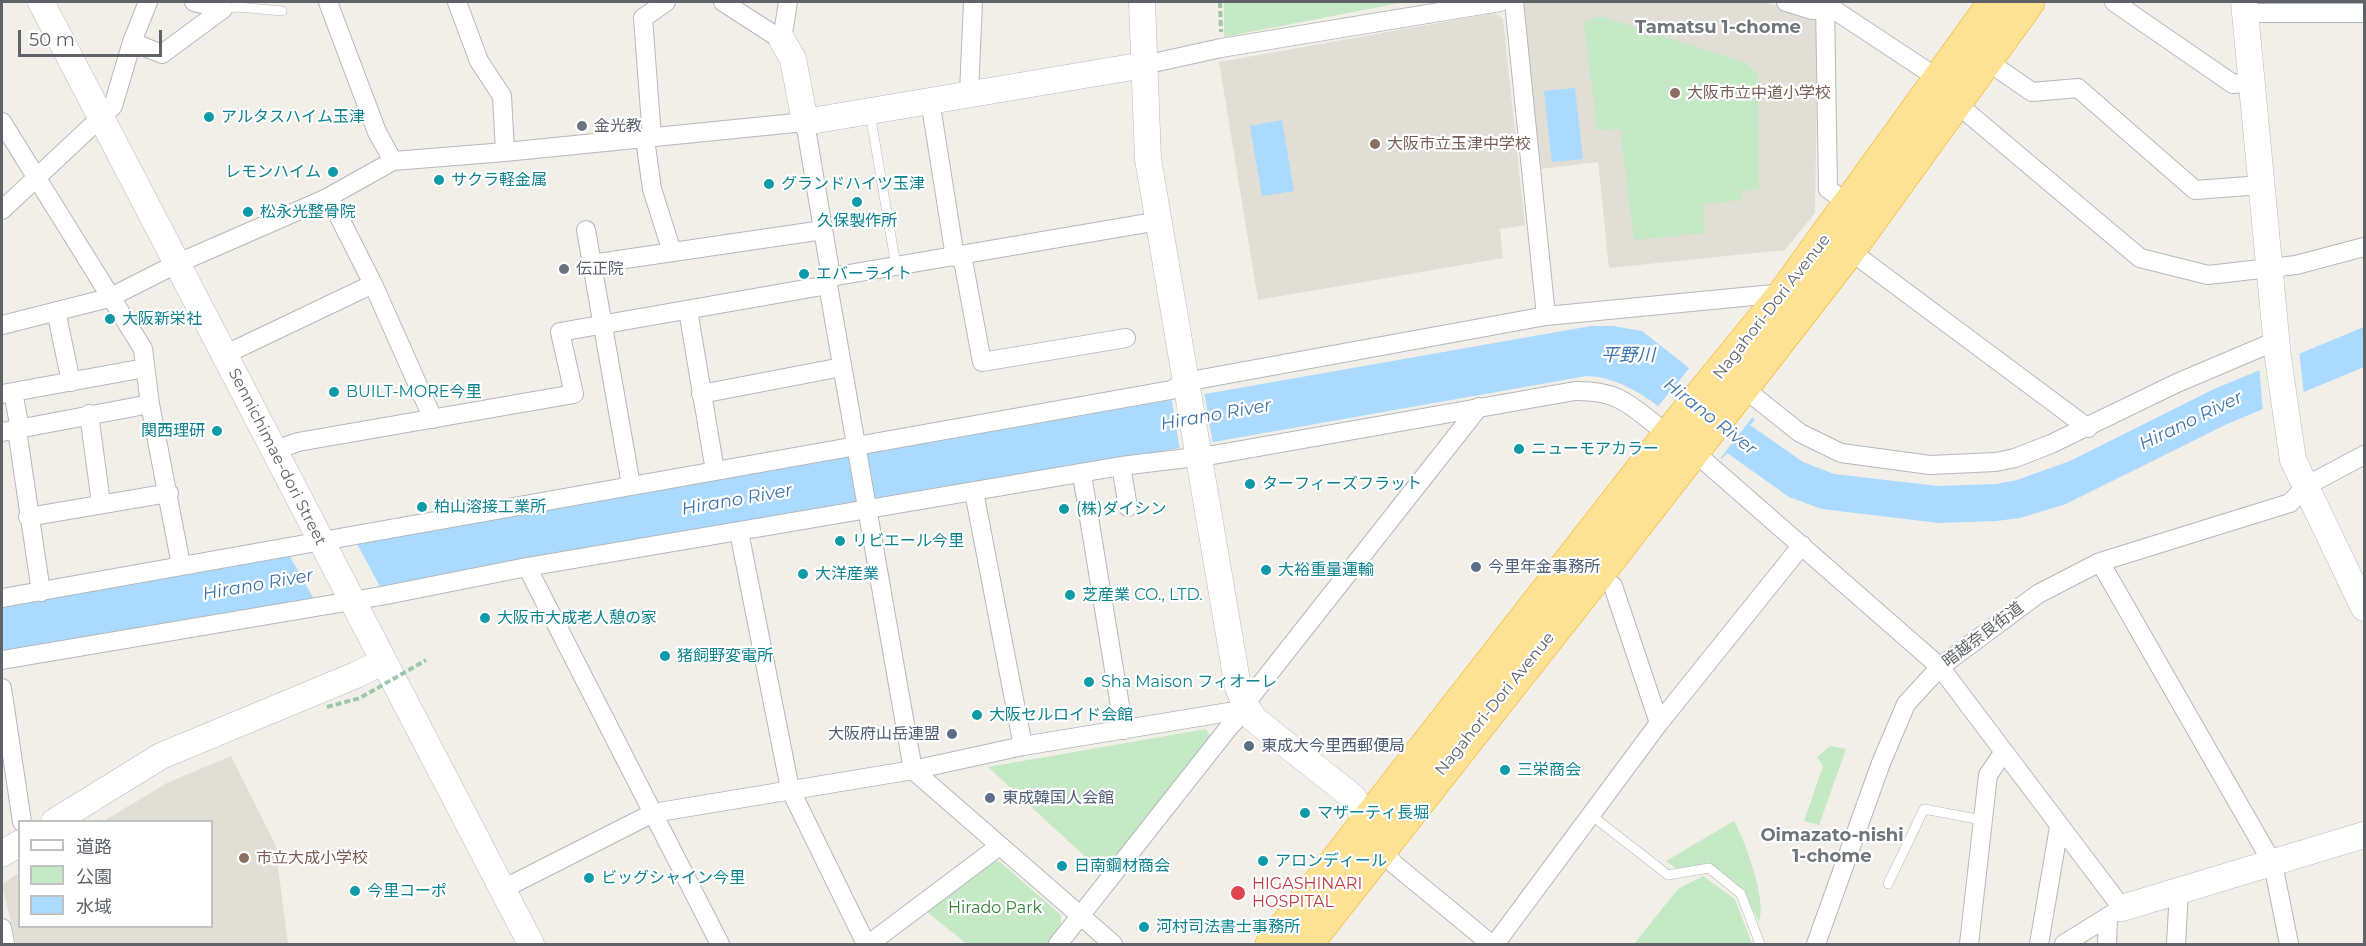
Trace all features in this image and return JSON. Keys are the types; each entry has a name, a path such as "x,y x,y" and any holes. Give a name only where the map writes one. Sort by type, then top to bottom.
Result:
{"highway":[{"name":"Nagahori-Dori Avenue","path":"1272,945 1374,835 1684,439 1849,250 1948,91 1995,2"},
{"name":"Nagahori-Dori Avenue","path":"1729,389 1785,293 1851,205 1948,91 1987,61 2028,2"},
{"name":"Nagahori-Dori Avenue","path":"1306,945 1374,835"}],"street":[{"name":"Sennichimae-dori Street","path":"41,2 531,945"},
{"path":"2,210 113,106 132,42 148,2"},
{"path":"194,2 223,9"},
{"path":"328,2 377,132 393,160"},
{"path":"457,2 479,61 502,96 505,152"},
{"path":"666,2 643,18 652,189 672,252"},
{"path":"723,2 782,40 793,59 823,230 842,367 913,770 998,847 1113,945"},
{"path":"782,40 788,2"},
{"path":"969,93 973,2"},
{"path":"1142,2 1148,159 1238,687 1254,719 1353,797 1374,835 1394,864 1493,945 1659,723 1802,545"},
{"path":"2,325 109,298 176,264 325,199 393,160 649,139 805,122 1144,65 1221,48 1500,2"},
{"path":"1514,2 1546,316"},
{"path":"1786,2 1812,10 1825,6 1833,9 1948,91 2140,258 2208,275 2296,265 2364,247"},
{"path":"2114,2 2233,84 2251,82"},
{"path":"1825,6 1828,189 1851,205"},
{"path":"2364,13 2245,7 2268,268 2283,404 2293,460 2364,608"},
{"path":"132,42 162,54 223,9"},
{"path":"1987,61 2032,92 2078,88 2195,190 2261,186"},
{"path":"930,100 959,256 982,362 1126,338"},
{"path":"2,122 109,298 143,349 150,404 169,493 181,565"},
{"path":"325,199 332,203 373,284 434,419"},
{"path":"273,451 298,442 574,394 560,332 688,309 896,266 1159,221"},
{"path":"586,230 631,485"},
{"path":"591,264 823,230"},
{"path":"1849,250 2088,428"},
{"path":"224,355 373,284"},
{"path":"2,598 181,565 321,544 631,485 856,449 1186,388 1546,316 1785,293"},
{"path":"688,309 715,471"},
{"path":"56,311 71,382"},
{"path":"1729,389 1822,446 1853,455 1930,465 1996,462 2015,458 2088,428 2177,383 2277,350"},
{"path":"701,393 842,367"},
{"path":"41,591 7,393 146,368"},
{"path":"2,660 527,567 740,532 867,507 1082,475 1198,451 1213,455 1575,391 1603,392 1623,400 1684,439 1940,668 2059,827 2115,913 2107,945"},
{"path":"13,430 150,404"},
{"path":"1058,945 1479,407"},
{"path":"89,414 101,502"},
{"name":"暗越奈良街道","path":"1816,945 1881,763 1906,704 1940,668 2038,594 2100,562 2290,503 2306,486 2364,455"},
{"path":"1121,466 1128,507"},
{"path":"1082,475 1124,730"},
{"path":"974,492 1023,746"},
{"path":"28,517 101,502 169,493"},
{"path":"740,532 790,789 867,945 998,847"},
{"path":"2100,562 2273,864 2289,945"},
{"path":"1586,566 1613,586 1659,723"},
{"path":"527,567 720,945"},
{"path":"57,820 161,756 356,675 384,660"},
{"path":"2,688 22,820"},
{"path":"503,889 653,813 913,770 1023,746 1246,707"},
{"path":"1969,945 1988,774 2003,753"},
{"path":"2039,945 2059,827"},
{"path":"2064,945 2115,913 2179,890 2273,864 2364,835"},
{"path":"2,854 18,844"},
{"path":"2176,945 2179,890"},
{"path":"2,928 5,945"}],"lane":[{"path":"223,9 238,7 282,12"},
{"path":"870,111 896,266"},
{"path":"1888,884 1924,809 1982,820"},
{"path":"1591,815 1668,875 1709,868 1740,894 1760,945"}],"path":[{"path":"1220,2 1221,48"},
{"path":"327,707 360,698 426,660"}],"shaded area":[{"name":"大阪市立中道小学校","path":"1523,2 1765,2 1812,17 1818,24 1815,213 1785,250 1609,268 1598,162 1541,169"},
{"name":"大阪市立玉津中学校","path":"1495,13 1503,19 1525,225 1500,229 1503,258 1258,300 1219,62"},
{"name":"市立大成小学校","path":"231,756 275,844 288,944 16,944 2,884 18,874 18,928 213,928 213,820 106,820 167,783"}],"green space":[{"path":"1224,2 1405,2 1224,37"},
{"path":"1600,16 1746,63 1758,74 1759,190 1741,191 1742,200 1703,204 1705,233 1634,240 1620,129 1597,130 1584,21"},
{"path":"1206,729 1211,738 1104,874 988,767"},
{"path":"1830,746 1846,749 1819,825 1804,821 1823,766 1817,757"},
{"path":"1734,821 1744,842 1758,886 1761,912 1759,922 1742,890 1711,864 1678,870 1666,861"},
{"name":"Hirado Park","path":"992,861 1000,862 1061,915 1061,927 1047,944 967,944 927,912"},
{"path":"1703,876 1735,899 1752,944 1634,944 1678,889"}],"water":[{"path":"1575,88 1583,159 1552,162 1544,91"},
{"path":"1282,120 1294,191 1262,196 1250,126"},
{"name":"平野川","path":"1591,326 1613,326 1642,331 1755,420 1750,425 1803,462 1834,474 1938,486 1996,484 2017,480 2070,461 2214,389 2364,327 2364,367 2227,424 2066,504 2020,518 1996,521 1939,523 1822,509 1789,497 1727,453 1722,459 1642,395 1624,385 1587,376 2,656 2,606"}],"pier":[{"path":"2299,350 2304,395 2263,412 2259,366"},
{"path":"1691,366 1754,415 1719,460 1655,410"},
{"path":"1204,391 1213,444 1180,450 1171,396"},
{"path":"356,542 382,590 315,601 288,553"}],"place":[{"name":"大阪市立中道小学校","path":"1675,93"},
{"name":"アルタスハイム玉津","path":"209,117"},
{"name":"金光教","path":"582,126"},
{"name":"大阪市立玉津中学校","path":"1375,144"},
{"name":"レモンハイム","path":"333,172"},
{"name":"サクラ軽金属","path":"439,180"},
{"name":"グランドハイツ玉津","path":"769,184"},
{"name":"久保製作所","path":"857,202"},
{"name":"松永光整骨院","path":"248,212"},
{"name":"伝正院","path":"564,269"},
{"name":"エバーライト","path":"804,274"},
{"name":"大阪新栄社","path":"110,319"},
{"name":"BUILT-MORE今里","path":"334,392"},
{"name":"関西理研","path":"217,431"},
{"name":"ニューモアカラー","path":"1519,449"},
{"name":"ターフィーズフラット","path":"1250,484"},
{"name":"柏山溶接工業所","path":"422,507"},
{"name":"(株)ダイシン","path":"1064,509"},
{"name":"リビエール今里","path":"840,541"},
{"name":"今里年金事務所","path":"1476,567"},
{"name":"大裕重量運輸","path":"1266,570"},
{"name":"大洋産業","path":"803,574"},
{"name":"芝産業 CO., LTD.","path":"1070,595"},
{"name":"大阪市大成老人憩の家","path":"485,618"},
{"name":"猪飼野変電所","path":"665,656"},
{"name":"Sha Maison フィオーレ","path":"1089,682"},
{"name":"大阪セルロイド会館","path":"977,715"},
{"name":"大阪府山岳連盟","path":"952,734"},
{"name":"東成大今里西郵便局","path":"1249,746"},
{"name":"三栄商会","path":"1505,770"},
{"name":"東成韓国人会館","path":"990,798"},
{"name":"マザーティ長堀","path":"1305,813"},
{"name":"市立大成小学校","path":"244,858"},
{"name":"アロンディール","path":"1263,861"},
{"name":"日南鋼材商会","path":"1062,866"},
{"name":"ビッグシャイン今里","path":"589,878"},
{"name":"今里コーポ","path":"355,891"},
{"name":"HIGASHINARI HOSPITAL","path":"1238,893"},
{"name":"河村司法書士事務所","path":"1144,927"}],"district":[{"name":"Tamatsu 1-chome","path":"1718,28"},
{"name":"Oimazato-nishi 1-chome","path":"1832,846"}],"water label":[{"name":"Hirano River","path":"1216,415"},
{"name":"Hirano River","path":"1710,417"},
{"name":"Hirano River","path":"2191,421"},
{"name":"Hirano River","path":"737,500"},
{"name":"Hirano River","path":"258,585"}]}
